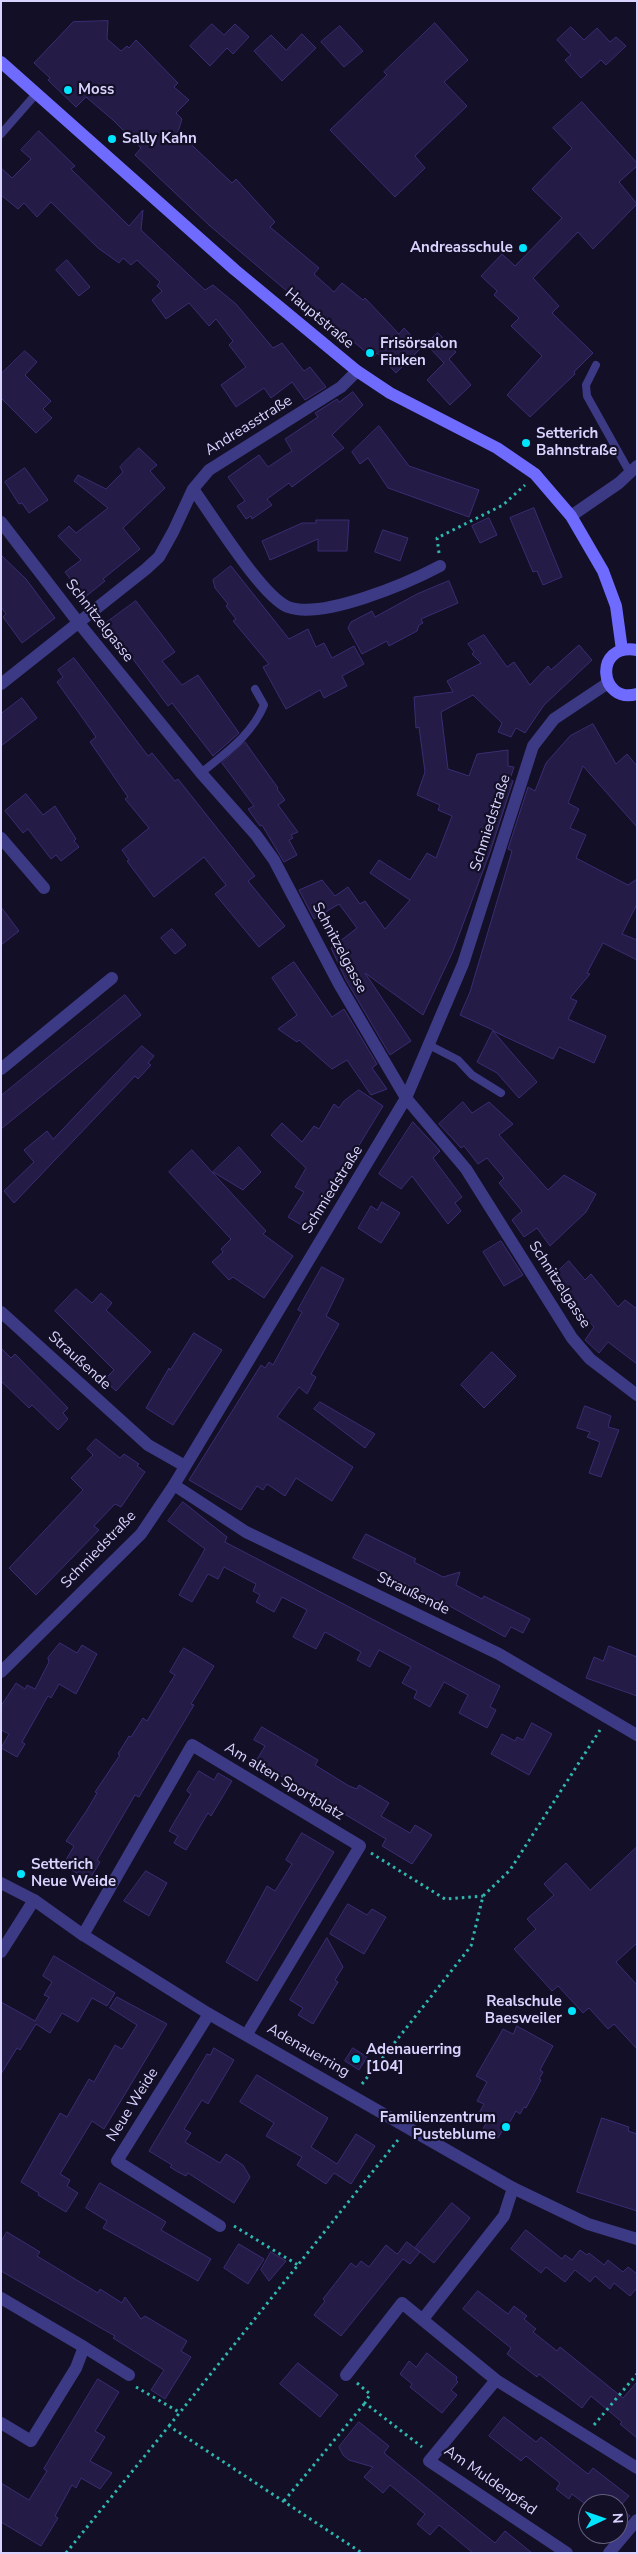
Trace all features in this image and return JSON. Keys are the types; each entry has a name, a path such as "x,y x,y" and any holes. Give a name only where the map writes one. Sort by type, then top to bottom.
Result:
{"main road":[{"name":"Hauptstraße","path":"2,65 235,270 357,371 390,393 497,448 535,474 572,516 603,571 616,606 622,650"},
{"path":"637,650 622,650 610,659 606,666 608,683 618,693 626,696 637,694"}],"street":[{"name":"Andreasstraße","path":"1,684 159,557 193,489 209,470 341,387 357,371"},
{"path":"572,516 633,470"},
{"path":"193,489 265,588 287,607 310,611 351,601 410,582 440,566"},
{"name":"Schnitzelgasse","path":"1,522 78,622 201,773 256,835 274,860 339,984 406,1098 466,1169 572,1338 590,1359 637,1395"},
{"name":"Schmiedstraße","path":"1,1672 141,1534 174,1485 226,1395 367,1166 406,1098 463,964 533,746 554,718 608,683"},
{"path":"1,838 44,888"},
{"path":"1,1069 112,978"},
{"name":"Straußende","path":"1,1312 148,1445 185,1466"},
{"name":"Straußende","path":"174,1485 246,1532 499,1654 637,1735"},
{"name":"Am alten Sportplatz","path":"83,1935 192,1745 360,1846"},
{"path":"247,2034 360,1846"},
{"name":"Adenauerring","path":"1,1883 34,1900 83,1935 209,2014 247,2034 513,2188 588,2224 637,2238"},
{"path":"1,1952 34,1900"},
{"name":"Neue Weide","path":"209,2014 117,2161 220,2226"},
{"path":"423,2319 504,2216 513,2188"},
{"path":"1,2298 129,2375"},
{"path":"346,2375 402,2303 496,2380 637,2468"},
{"path":"1,2423 30,2441 76,2368 84,2347"},
{"name":"Am Muldenpfad","path":"496,2380 429,2461 567,2553"},
{"path":"610,2553 637,2520"}],"lane":[{"path":"1,134 36,94"},
{"path":"596,365 586,385 587,396 633,470"},
{"path":"201,773 236,744 257,722 264,705 255,689"},
{"path":"429,1045 458,1060 472,1075 501,1093"}],"path":[{"path":"440,566 437,538 503,505 535,474"},
{"path":"353,2096 471,1946 483,1896 510,1870 607,1719"},
{"path":"360,1846 445,1899 483,1896"},
{"path":"66,2553 408,2128"},
{"path":"220,2226 228,2222 298,2265"},
{"path":"585,2437 637,2374"},
{"path":"129,2375 127,2382 179,2412"},
{"path":"284,2501 365,2403 370,2394 346,2375"},
{"path":"365,2403 434,2456"},
{"path":"168,2426 362,2553"}],"building":[{"path":"108,21 107,39 121,51 127,46 129,48 136,40 178,83 174,87 189,100 176,113 182,119 178,132 232,183 236,179 275,222 270,227 319,268 314,274 334,292 342,283 363,300 365,298 399,334 404,328 422,347 396,373 377,353 373,358 304,300 301,303 210,226 135,155 141,148 113,120 86,97 76,107 48,80 50,78 34,63 73,22"},
{"path":"435,23 468,60 444,82 467,106 415,156 425,168 395,197 330,130 387,75 384,72"},
{"path":"212,24 224,35 235,24 249,37 233,54 227,48 210,66 190,46"},
{"path":"340,26 363,51 344,67 321,42"},
{"path":"571,27 584,40 597,28 610,42 616,37 626,46 606,65 601,60 581,78 565,60 571,55 557,40"},
{"path":"302,34 316,48 282,81 254,51 271,35 286,50"},
{"path":"582,102 637,163 637,166 619,182 637,204 593,249 578,232 533,278 559,306 552,313 593,353 574,372 575,374 530,417 507,395 542,356 511,326 519,318 494,295 497,291 481,276 502,254 515,266 562,218 532,189 572,148 553,128"},
{"path":"39,131 75,166 71,169 129,226 143,210 141,230 205,290 213,285 236,304 273,348 282,343 304,371 310,367 326,387 305,400 292,382 271,398 264,388 236,407 221,385 246,367 229,345 233,341 216,319 209,326 189,303 166,319 152,300 162,291 157,286 160,282 137,260 131,265 123,258 119,263 98,248 51,202 37,217 24,203 18,209 1,195 1,168 12,178 31,159 21,150"},
{"path":"67,260 90,287 79,296 56,270"},
{"path":"438,333 456,352 449,359 471,385 450,405 427,380 444,363 426,344"},
{"path":"25,351 37,362 25,375 51,401 43,409 52,418 36,433 1,398 1,374"},
{"path":"353,392 363,405 332,435 344,448 292,487 289,483 267,499 272,505 252,519 251,516 246,519 237,506 245,501 228,477 259,455 268,467 292,451 285,439 318,417 315,413 337,399 339,402"},
{"path":"379,426 409,466 479,490 469,517 388,488 368,458 360,464 352,452"},
{"path":"139,448 157,465 150,471 165,488 123,528 140,549 103,579 105,581 84,598 65,572 81,560 58,536 69,526 76,533 108,508 74,481 78,475 106,489 123,472 120,467"},
{"path":"25,468 48,500 29,513 22,503 19,504 5,482"},
{"path":"534,508 562,577 543,585 537,571 533,572 510,518"},
{"path":"489,518 497,535 480,543 472,526"},
{"path":"316,520 349,520 347,551 318,551 318,539 270,560 262,541 302,523 316,523"},
{"path":"383,530 408,538 400,561 375,552"},
{"path":"1,555 26,579 55,618 22,643 3,617 6,614 1,607"},
{"path":"231,566 289,639 308,629 316,647 324,643 332,658 354,646 364,664 342,676 347,686 324,698 320,690 286,709 263,667 269,664 233,621 236,619 226,606 228,604 215,588 213,580"},
{"path":"449,581 458,603 421,619 423,623 419,625 417,631 389,646 387,641 362,654 348,628 351,622 372,611 375,617 417,594"},
{"path":"136,601 175,652 162,661 182,685 198,675 239,733 213,756 172,703 168,706 106,623"},
{"path":"484,635 507,667 514,662 530,685 548,666 551,670 579,645 592,660 544,705 525,733 516,728 511,737 498,732 502,723 473,695 441,712 448,769 469,776 477,754 508,750 508,766 514,767 510,779 513,781 490,852 453,951 423,1015 365,973 411,1041 390,1055 346,980 331,948 357,928 339,904 314,919 299,890 322,880 335,896 348,887 360,904 365,901 385,929 410,900 370,873 379,860 410,880 427,853 436,858 452,816 438,810 440,805 417,795 425,772 419,727 416,728 414,697 453,692 447,681 481,663 472,654 474,652 468,644"},
{"path":"74,658 148,756 152,753 175,781 178,779 255,876 248,881 285,926 259,947 215,894 226,885 204,857 154,897 127,861 129,860 122,850 149,828 125,799 128,797 90,742 96,737 57,682 63,677 58,670"},
{"path":"22,698 37,718 1,746 1,714"},
{"path":"593,724 616,764 627,754 637,766 637,827 583,766 568,803 579,809 570,828 586,835 576,858 628,885 637,879 637,904 622,934 637,940 637,960 603,943 587,973 590,974 570,998 577,1001 568,1019 606,1036 594,1063 559,1047 553,1059 493,1031 537,1082 519,1098 497,1073 477,1062 493,1030 460,1015 470,992 512,851 508,849 528,787 535,791 546,763 570,736"},
{"path":"245,742 278,788 285,800 278,805 298,832 291,835 293,838 289,840 297,855 284,862 262,825 260,826 248,809 254,806 222,763"},
{"path":"26,794 43,815 55,806 76,839 74,841 79,847 61,861 56,855 51,859 28,829 23,833 5,811"},
{"path":"1,907 19,931 1,945"},
{"path":"172,929 186,945 175,954 161,938"},
{"path":"294,962 332,1017 344,1009 377,1064 372,1068 387,1089 371,1095 347,1060 332,1069 299,1040 297,1042 278,1029 297,1015 272,978"},
{"path":"125,995 141,1015 1,1129 1,1096"},
{"path":"142,1046 154,1056 148,1063 151,1065 138,1079 135,1076 14,1203 4,1191 34,1162 24,1150 47,1131 53,1139"},
{"path":"359,1090 383,1106 308,1229 288,1217 304,1192 295,1187 306,1168 271,1135 282,1123 302,1142 314,1126 319,1129 334,1104 339,1108 344,1101"},
{"path":"463,1102 472,1113 489,1102 513,1124 499,1135 548,1190 564,1175 596,1194 586,1212 550,1246 537,1228 524,1237 512,1220 522,1211 499,1183 504,1178 487,1158 478,1164 464,1146 461,1148 439,1124"},
{"path":"413,1122 440,1151 433,1158 462,1197 455,1203 461,1211 448,1224 412,1176 401,1189 379,1174"},
{"path":"239,1147 261,1172 243,1190 213,1172"},
{"path":"192,1150 266,1231 263,1234 293,1256 264,1298 233,1277 229,1280 212,1262 223,1252 221,1249 231,1239 169,1172"},
{"path":"382,1202 400,1213 381,1243 358,1228 371,1206 377,1210"},
{"path":"501,1241 523,1275 504,1286 483,1252"},
{"path":"569,1261 585,1280 591,1274 618,1307 625,1300 637,1309 637,1364 608,1342 599,1353 585,1340 594,1327 551,1278"},
{"path":"322,1267 344,1279 326,1316 339,1324 311,1374 316,1377 307,1394 299,1387 277,1417 353,1467 332,1501 296,1478 285,1496 267,1484 263,1490 257,1486 241,1510 189,1480 261,1365 265,1368 269,1362 273,1365 302,1312 298,1310"},
{"path":"76,1289 92,1303 101,1293 112,1303 106,1310 151,1352 116,1391 104,1380 114,1370 55,1311"},
{"path":"194,1333 222,1350 173,1425 146,1408 169,1368 170,1370"},
{"path":"1,1348 11,1358 15,1354 68,1408 63,1413 68,1419 58,1430 32,1405 29,1408 1,1381"},
{"path":"492,1352 516,1376 484,1408 461,1385"},
{"path":"320,1402 375,1434 365,1448 314,1409"},
{"path":"585,1406 611,1416 608,1427 619,1430 601,1477 589,1473 600,1442 587,1437 590,1432 577,1428"},
{"path":"96,1439 120,1458 124,1454 139,1464 137,1466 145,1472 121,1507 115,1504 94,1526 99,1530 36,1595 9,1568 83,1490 71,1478 93,1455 87,1449"},
{"path":"183,1502 227,1537 225,1542 500,1686 490,1707 496,1710 487,1728 459,1713 468,1695 444,1682 430,1707 414,1698 417,1691 402,1683 411,1667 379,1650 370,1667 357,1660 361,1652 325,1632 316,1649 293,1637 307,1610 282,1597 274,1612 256,1602 260,1595 253,1591 256,1584 224,1567 218,1579 208,1574 192,1602 179,1595 205,1549 168,1521"},
{"path":"366,1534 416,1559 414,1562 443,1577 460,1572 456,1585 482,1599 484,1596 530,1619 523,1633 511,1627 505,1637 446,1604 353,1558"},
{"path":"60,1643 77,1653 82,1645 97,1654 76,1694 59,1684 51,1698 48,1696 22,1742 25,1744 17,1757 1,1748 9,1734 1,1730 1,1706 16,1683 25,1689 27,1685 35,1689 49,1662 48,1658"},
{"path":"609,1646 637,1657 637,1696 586,1678 594,1657 603,1661"},
{"path":"184,1648 214,1666 191,1704 194,1705 139,1797 135,1795 97,1860 100,1862 89,1880 63,1865 74,1846 66,1841 120,1755 118,1754 129,1736 131,1737 143,1718 147,1721 175,1675 170,1672"},
{"path":"532,1723 552,1734 529,1775 491,1754 502,1734 515,1741 517,1737 523,1740"},
{"path":"262,1727 318,1760 315,1765 349,1786 357,1789 359,1785 389,1803 381,1816 410,1833 415,1825 432,1835 412,1864 382,1846 386,1839 256,1761 265,1746 254,1740"},
{"path":"199,1771 214,1780 218,1773 232,1781 211,1816 208,1813 186,1850 174,1843 178,1836 169,1831 191,1794 187,1791"},
{"path":"302,1833 334,1852 257,1981 226,1962 267,1886 275,1891 292,1864 286,1860"},
{"path":"637,1847 637,1943 616,1962 637,1985 637,2049 614,2024 608,2029 589,2008 583,2013 558,1986 552,1991 514,1949 536,1929 527,1919 554,1895 544,1884 566,1863 590,1890"},
{"path":"146,1871 167,1883 149,1916 124,1901"},
{"path":"348,1904 367,1915 372,1909 386,1917 364,1954 330,1934"},
{"path":"327,1938 343,1967 335,1980 338,1982 313,2024 298,2015 303,2008 290,2000"},
{"path":"54,1956 115,1993 107,2006 92,1998 78,2022 62,2013 50,2033 36,2024 20,2050 17,2048 1,2074 1,2002 35,2021 49,1997 44,1995 52,1982 43,1976"},
{"path":"117,1997 167,2024 104,2129 92,2121 60,2174 70,2180 67,2186 78,2193 66,2212 21,2182 60,2113 67,2117 89,2079 94,2082 115,2045 122,2049 137,2025 110,2008"},
{"path":"517,2026 553,2046 540,2070 543,2072 539,2079 541,2080 526,2108 524,2107 520,2114 516,2111 506,2129 504,2128 498,2138 483,2129 488,2120 478,2115 484,2104 477,2101 487,2082 476,2076 503,2029 513,2034"},
{"path":"214,2048 234,2060 208,2104 202,2100 184,2129 191,2133 185,2142 220,2163 226,2154 243,2165 250,2177 234,2203 188,2173 186,2176 178,2172 170,2167 172,2165 149,2151 207,2054 210,2055"},
{"name":"Adenauerring [104]","path":"353,2048 367,2057 359,2070 345,2061"},
{"path":"257,2075 328,2118 311,2147 337,2164 356,2134 375,2146 351,2184 334,2173 326,2184 297,2165 302,2157 266,2136 274,2123 240,2102"},
{"path":"602,2118 629,2127 628,2131 637,2134 637,2211 577,2192"},
{"path":"100,2183 166,2222 161,2230 211,2259 198,2281 103,2228 107,2221 86,2208"},
{"path":"452,2203 470,2218 434,2263 415,2248"},
{"path":"526,2230 562,2259 565,2255 572,2260 580,2250 587,2255 589,2253 604,2265 608,2260 623,2272 628,2267 637,2274 637,2288 630,2296 614,2283 610,2289 595,2276 590,2282 575,2270 565,2282 546,2267 541,2273 511,2249"},
{"path":"7,2232 40,2252 37,2256 98,2293 100,2289 122,2303 125,2297 141,2319 145,2316 187,2341 181,2351 191,2357 165,2399 151,2390 164,2370 113,2338 115,2336 1,2271 1,2242"},
{"path":"407,2242 420,2252 410,2264 403,2259 341,2336 314,2315 325,2301 323,2299 351,2263 356,2267 361,2261 369,2267 386,2245 397,2254"},
{"path":"239,2244 264,2259 248,2284 224,2268"},
{"path":"271,2252 286,2261 269,2281 261,2270"},
{"path":"478,2291 508,2314 514,2306 527,2316 524,2319 536,2329 533,2332 557,2351 560,2347 623,2398 637,2382 637,2438 620,2424 622,2422 591,2396 582,2408 539,2374 537,2377 507,2354 511,2348 463,2309"},
{"path":"427,2353 457,2377 456,2380 458,2382 451,2390 457,2395 442,2413 410,2387 412,2384 400,2374 409,2361 416,2367"},
{"path":"298,2363 338,2395 320,2417 280,2384"},
{"path":"98,2379 119,2392 95,2431 105,2437 90,2461 112,2473 100,2489 81,2478 76,2488 72,2485 55,2516 58,2518 41,2546 1,2522 1,2483 29,2500 47,2471 44,2469"},
{"path":"504,2417 536,2442 541,2437 588,2474 593,2468 626,2494 578,2494 578,2499 572,2494 569,2499 556,2489 560,2483 526,2456 521,2461 489,2436"},
{"path":"359,2422 389,2446 384,2453 495,2543 505,2531 532,2553 473,2553 439,2525 430,2535 417,2524 425,2514 390,2485 383,2493 364,2477 373,2467 349,2460 343,2455 339,2447"}],"place":[{"name":"Moss","path":"68,90"},
{"name":"Sally Kahn","path":"112,139"},
{"name":"Andreasschule","path":"523,248"},
{"name":"Frisörsalon Finken","path":"370,353"},
{"name":"Setterich Bahnstraße","path":"526,443"},
{"name":"Setterich Neue Weide","path":"21,1874"},
{"name":"Realschule Baesweiler","path":"572,2011"},
{"name":"Adenauerring [104]","path":"356,2059"},
{"name":"Familienzentrum Pusteblume","path":"506,2127"}]}
